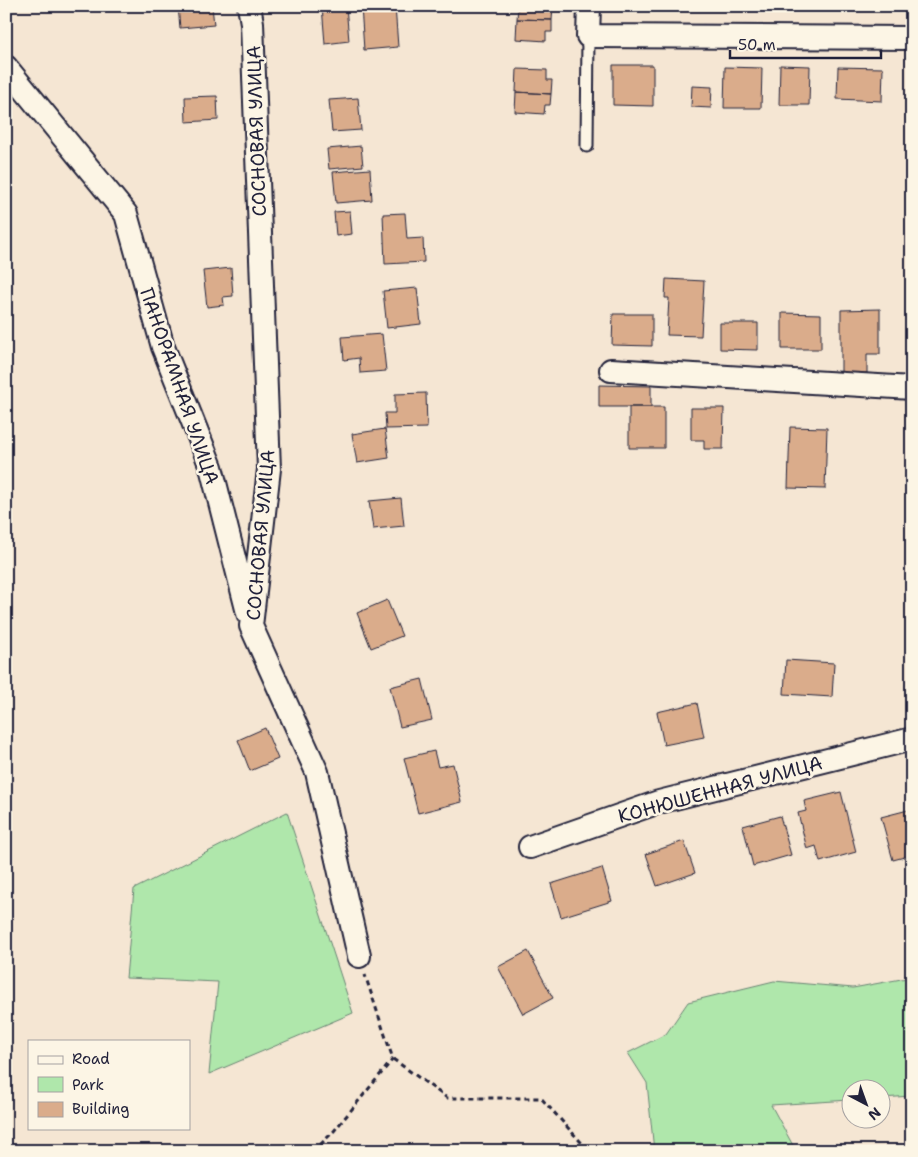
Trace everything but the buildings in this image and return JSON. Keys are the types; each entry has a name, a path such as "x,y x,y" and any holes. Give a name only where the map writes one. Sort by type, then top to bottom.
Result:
{"street":[{"name":"СОСНОВАЯ УЛИЦА","path":"249,6 252,23 270,469 251,626 317,772 359,956"},
{"path":"589,6 588,36 912,38"},
{"name":"ПАНОРАМНАЯ УЛИЦА","path":"6,67 126,214 163,347 211,467 251,626"},
{"path":"611,370 912,388"},
{"name":"КОНЮШЕННАЯ УЛИЦА","path":"530,847 659,802 912,739"}],"lane":[{"path":"587,146 588,36"}],"path":[{"path":"359,956 393,1060 447,1098 541,1098 589,1151"},
{"path":"314,1151 334,1131 393,1060"}],"green space":[{"path":"287,812 353,1013 209,1074 218,982 126,978 134,889"},
{"path":"912,977 912,1096 890,1097 890,1080 840,1080 840,1101 771,1105 796,1151 654,1151 647,1083 628,1053 666,1034 688,1002 774,981 853,988"}]}
